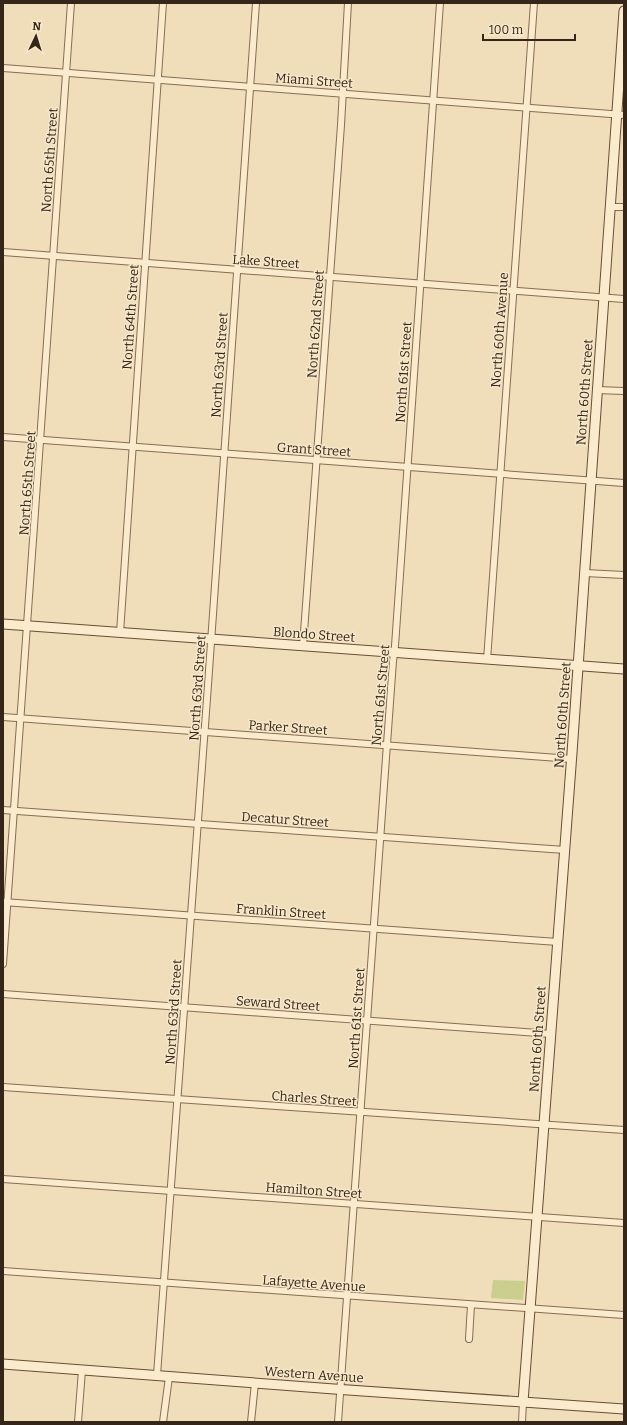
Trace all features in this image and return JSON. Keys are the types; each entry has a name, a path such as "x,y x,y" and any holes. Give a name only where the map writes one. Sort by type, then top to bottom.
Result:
{"street":[{"name":"North 65th Street","path":"3,964 5,902 14,810 28,626 71,3"},
{"name":"North 64th Street","path":"120,633 164,3"},
{"name":"North 63rd Street","path":"157,1375 205,732 256,3"},
{"name":"North 62nd Street","path":"303,646 348,3"},
{"name":"North 61st Street","path":"338,1422 346,1296 408,467 440,3"},
{"name":"North 60th Avenue","path":"487,660 534,3"},
{"name":"North 60th Street","path":"522,1422 572,759 610,207 620,115 624,11"},
{"name":"Miami Street","path":"3,68 620,115"},
{"path":"610,207 624,207"},
{"name":"Lake Street","path":"3,252 624,299"},
{"path":"597,390 624,391"},
{"name":"Grant Street","path":"3,437 624,483"},
{"path":"584,573 624,575"},
{"name":"Blondo Street","path":"3,624 624,669"},
{"name":"Parker Street","path":"3,717 572,759"},
{"name":"Decatur Street","path":"3,810 565,850"},
{"name":"Franklin Street","path":"5,902 558,942"},
{"name":"Seward Street","path":"3,994 551,1034"},
{"name":"Charles Street","path":"3,1087 624,1130"},
{"name":"Hamilton Street","path":"3,1179 624,1223"},
{"name":"Lafayette Avenue","path":"3,1271 530,1309 624,1314"},
{"path":"469,1339 471,1304"},
{"name":"Western Avenue","path":"3,1364 624,1409"},
{"path":"78,1422 82,1370"},
{"path":"164,1422 169,1377"},
{"path":"251,1422 255,1383"}],"green space":[{"path":"493,1280 525,1281 523,1300 491,1298"}]}
